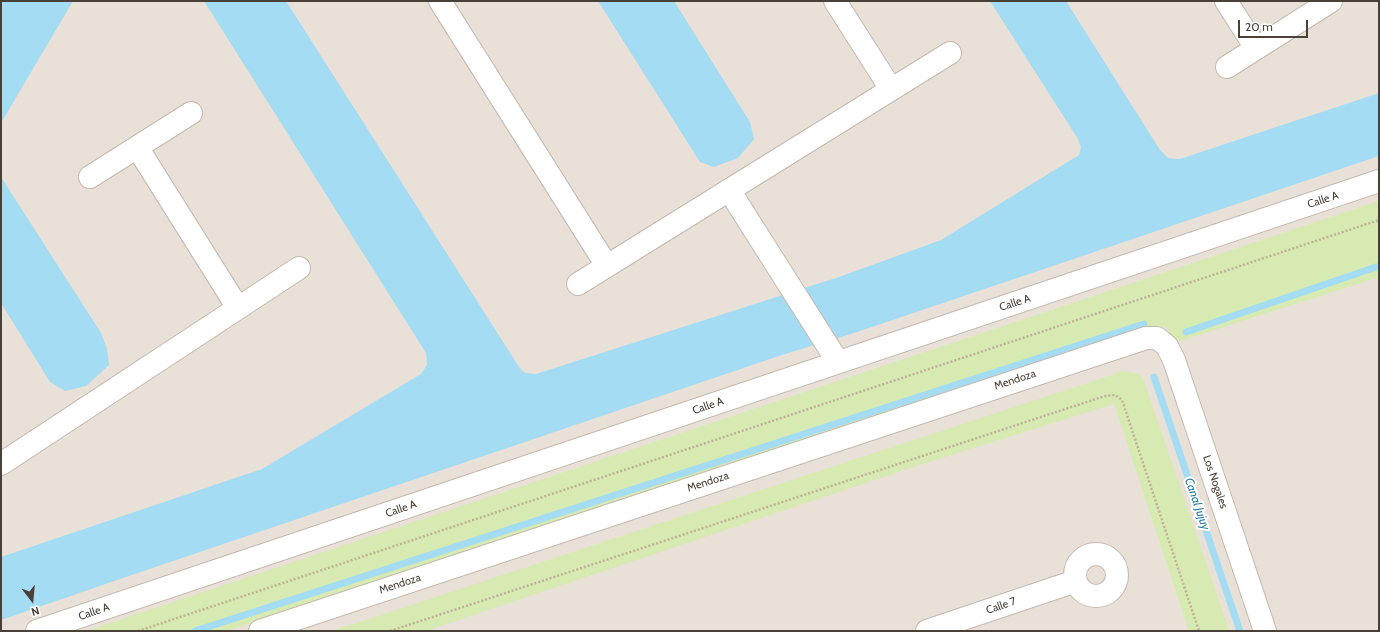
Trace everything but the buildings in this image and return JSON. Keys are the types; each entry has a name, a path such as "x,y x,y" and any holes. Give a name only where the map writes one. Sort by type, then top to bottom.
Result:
{"street":[{"path":"440,1 607,266"},
{"path":"835,1 891,89"},
{"path":"1226,1 1256,48"},
{"path":"1227,67 1331,1"},
{"path":"578,284 950,53"},
{"path":"90,177 191,113"},
{"path":"137,147 238,308"},
{"name":"Calle A","path":"37,631 1379,181"},
{"path":"729,190 838,362"},
{"path":"1,464 299,268"},
{"name":"Mendoza","path":"260,631 1132,342 1146,338 1157,338"},
{"name":"Los Nogales","path":"1157,338 1167,346 1174,360 1265,631"},
{"name":"Calle 7","path":"927,631 1076,581"}],"path":[{"path":"138,631 1379,220"},
{"path":"390,631 1090,400 1115,395 1122,400 1199,631"}],"shaded area":[{"path":"1,1 1379,1 1379,631 1,631"}],"green space":[{"path":"1379,201 1379,277 1174,343 1168,329 1163,326 227,631 86,631"},
{"path":"1124,371 1142,375 1229,631 1189,631 1114,404 910,468 426,631 332,631"}],"water":[{"path":"1,1 73,1 1,123"},
{"path":"204,1 286,1 519,367 525,373 536,374 839,277 941,240 1079,155 1081,147 1078,139 990,1 1066,1 1160,150 1168,158 1180,159 1379,93 1379,156 854,333 782,355 1,620 1,557 262,469 421,374 427,365 426,353"},
{"path":"598,1 674,1 750,122 754,139 738,158 714,167 700,162"},
{"path":"1,177 101,333 107,349 109,365 86,386 65,391 50,382 1,303"}],"waterway":[{"path":"1186,332 1379,266"},
{"path":"195,631 1144,324"},
{"name":"Canal Jujuy","path":"1154,377 1240,631"}]}
